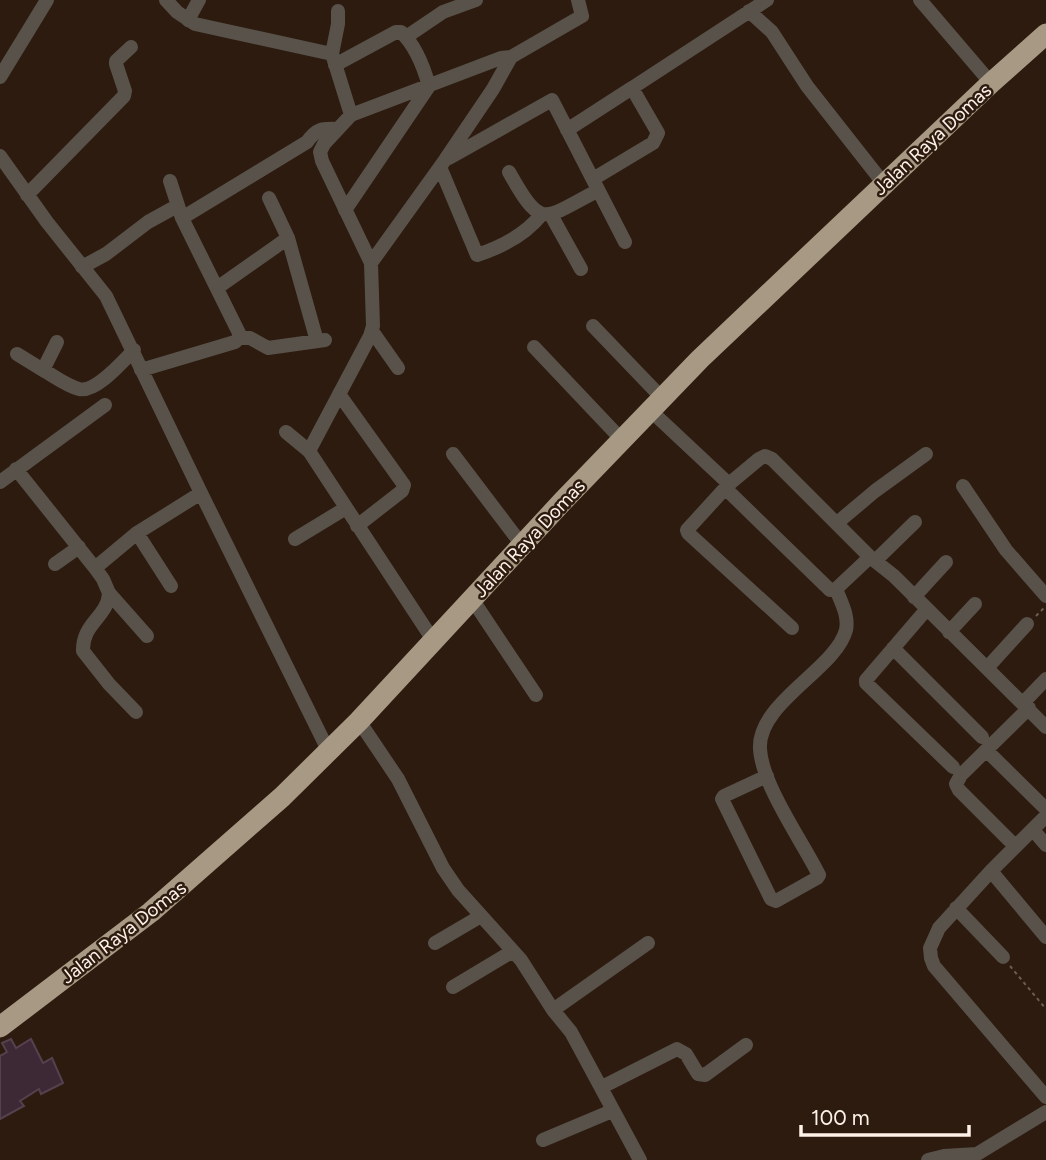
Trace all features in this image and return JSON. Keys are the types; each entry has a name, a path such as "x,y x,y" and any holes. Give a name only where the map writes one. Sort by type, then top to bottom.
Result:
{"highway":[{"name":"Jalan Raya Domas","path":"0,1027 152,912 329,752 656,404 752,307 1046,34"}],"street":[{"path":"0,77 47,0"},
{"path":"166,0 188,20 206,28 334,59 401,32 419,58 429,86"},
{"path":"188,20 199,0"},
{"path":"406,37 443,12 476,0"},
{"path":"309,451 372,331 371,263 322,161 320,152 324,144 351,115 501,58 511,57 582,16 578,0"},
{"path":"567,130 767,0"},
{"path":"920,0 991,83"},
{"path":"338,11 334,59 351,115"},
{"path":"749,11 772,32 807,86 884,184"},
{"path":"27,195 124,96 116,61 131,47"},
{"path":"371,263 442,164 511,57"},
{"path":"345,210 429,86"},
{"path":"442,164 477,255 510,241 531,228 653,143 658,137 632,88"},
{"path":"442,164 552,100 625,242"},
{"path":"82,267 106,254 156,217 180,212 307,142 315,131 321,128 337,129"},
{"path":"0,156 106,296 329,752"},
{"path":"509,172 526,202 546,215 581,269"},
{"path":"170,181 180,212 239,333 239,338"},
{"path":"141,370 235,342 239,338 250,338 268,348 321,340 288,237 269,198"},
{"path":"217,288 288,237"},
{"path":"593,326 727,486 830,590 836,589 915,522"},
{"path":"372,331 398,368"},
{"path":"43,370 57,342"},
{"path":"534,347 622,440"},
{"path":"17,354 79,389 87,389 113,372 134,350"},
{"path":"339,394 404,485 402,491 357,526"},
{"path":"0,482 105,405"},
{"path":"286,432 309,451 433,640"},
{"path":"453,454 522,545"},
{"path":"836,523 926,454"},
{"path":"792,628 688,533 688,527 727,486 765,456 772,458 1046,727"},
{"path":"16,469 95,568 109,593 148,636"},
{"path":"962,486 1006,550 1046,596"},
{"path":"95,568 137,533 201,493"},
{"path":"295,539 346,508"},
{"path":"137,533 171,586"},
{"path":"55,564 79,547"},
{"path":"914,597 946,562"},
{"path":"767,776 722,799 771,899 776,901 819,875 767,776 759,747 761,735 775,710 840,644 846,628 846,614 836,589"},
{"path":"109,593 107,607 87,631 83,651 114,690 136,712"},
{"path":"472,599 536,695"},
{"path":"949,632 975,604"},
{"path":"926,610 866,683 953,767"},
{"path":"987,668 1027,624"},
{"path":"893,648 1046,808"},
{"path":"1015,846 956,788 961,775 984,744 1026,706 1046,679"},
{"path":"359,721 398,779 443,868 458,890 513,951 571,1032 640,1160"},
{"path":"1046,816 939,928 933,939 931,958 934,967 1046,1097"},
{"path":"1034,831 1046,845"},
{"path":"991,871 1046,937"},
{"path":"956,908 1003,957"},
{"path":"435,943 481,916"},
{"path":"553,1010 648,943"},
{"path":"453,987 513,951"},
{"path":"602,1087 677,1049 686,1054 698,1074 705,1075 746,1045"},
{"path":"543,1140 612,1111"},
{"path":"928,1160 944,1156 981,1156 1046,1112"}],"path":[{"path":"1003,957 1046,1009"}],"building":[{"path":"11,1039 16,1048 31,1039 43,1063 52,1058 63,1083 41,1094 39,1089 20,1101 24,1106 0,1119 0,1056 7,1052 2,1043"}]}
